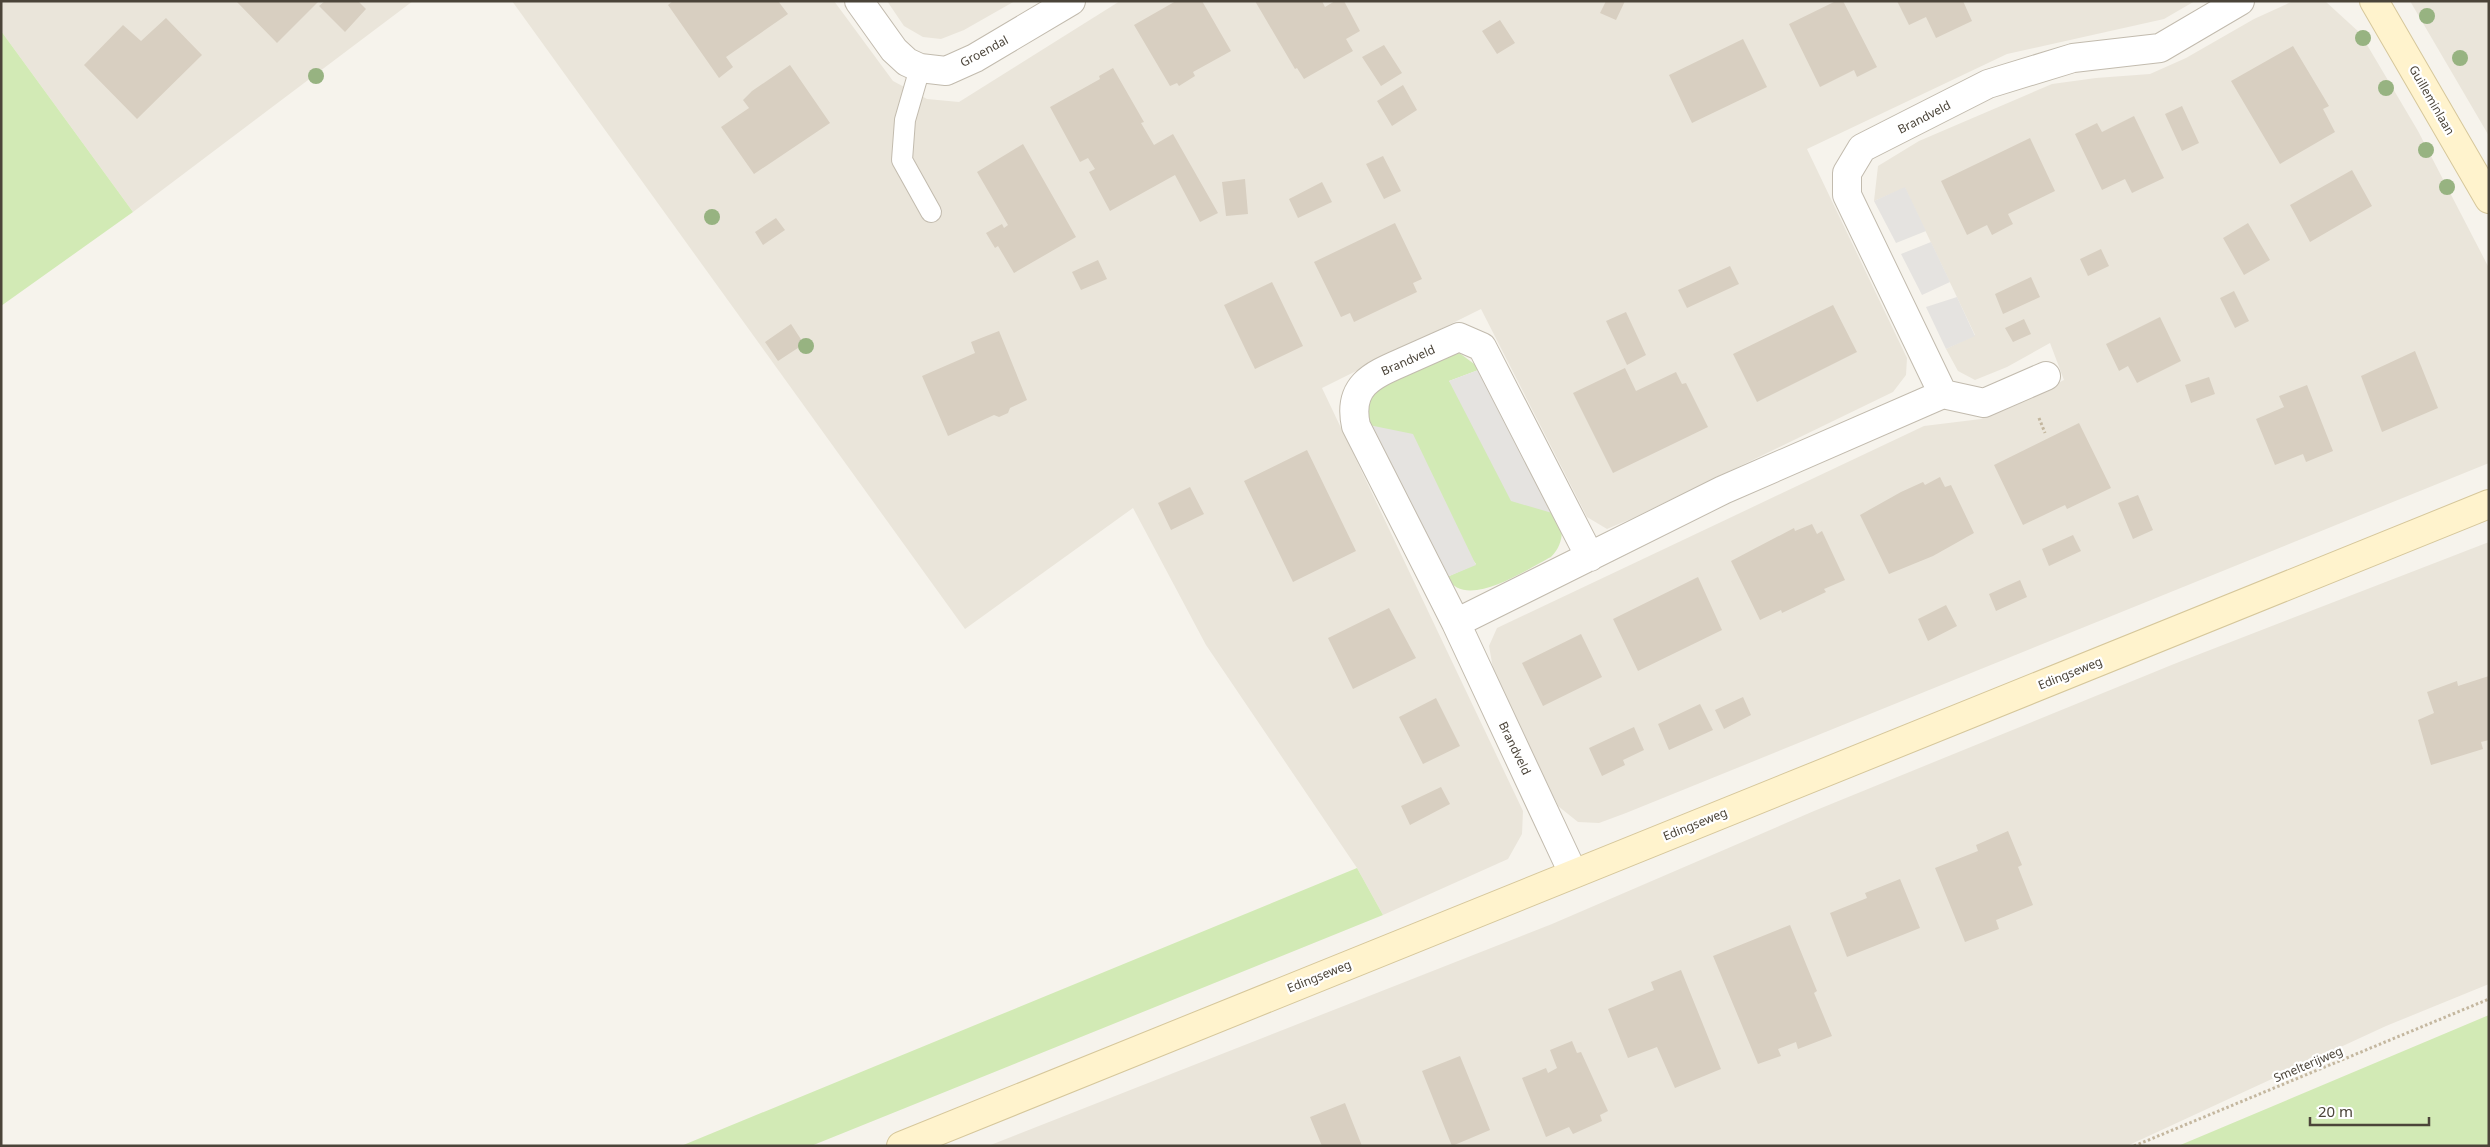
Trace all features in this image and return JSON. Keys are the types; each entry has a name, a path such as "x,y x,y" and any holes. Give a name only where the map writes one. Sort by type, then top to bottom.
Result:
{"main road":[{"name":"Guilleminlaan","path":"2374,1 2489,199"},
{"name":"Edingseweg","path":"901,1146 2489,504"}],"street":[{"name":"Groendal","path":"859,1 894,50 907,62 920,68 946,71 975,58 1072,1"},
{"name":"Brandveld","path":"1943,394 1847,196 1847,173 1862,148 1988,84 2073,58 2160,48 2240,1"},
{"name":"Brandveld","path":"1573,873 1456,623 1356,426 1353,413 1356,399 1362,386 1373,374 1459,337 1482,347 1590,557"},
{"path":"1456,623 1728,487 1943,394 1984,403 2046,376"}],"lane":[{"path":"920,68 904,120 902,160 931,212"}],"path":[{"name":"Smelterijweg","path":"2134,1146 2489,1000"}],"shaded area":[{"path":"1,1 413,1 133,212 1,31"},
{"path":"512,1 834,1 893,81 927,99 959,102 1120,1 2195,1 2164,19 2007,54 1807,149 1907,358 1906,375 1893,392 1633,518 1607,529 1587,517 1481,309 1322,388 1523,811 1522,834 1508,859 1383,915 1357,868 1206,645 1133,508 965,629"},
{"path":"887,1 1015,1 964,30 941,39 923,37 904,26"},
{"path":"2325,1 2360,33 2418,131 2489,268 2489,463 1599,823 1578,822 1558,806 1494,674 1489,646 1497,628 1924,426 1981,419 2064,380 2050,343 2007,367 1975,380 1958,371 1946,349 1975,335 1905,188 1874,201 1878,166 1919,141 2052,84 2096,78 2150,74 2186,58 2254,19 2291,2"},
{"path":"2410,1 2489,1 2489,136"},
{"path":"1905,187 1926,231 1896,243 1874,201"},
{"path":"1931,242 1950,282 1922,295 1901,254"},
{"path":"1957,297 1975,336 1946,349 1926,307"},
{"path":"1481,369 1559,515 1511,501 1449,381"},
{"path":"1369,425 1413,434 1476,565 1447,577"},
{"path":"2489,542 2489,984 2386,1026 2127,1146 988,1146 1552,924 1814,811 2174,664"}],"green space":[{"path":"1,31 133,212 1,306"},
{"path":"1458,352 1481,369 1449,381 1559,515 1562,527 1560,543 1551,557 1497,585 1467,590 1456,587 1447,577 1476,564 1369,425 1366,415 1369,402 1380,387"},
{"path":"1357,868 1383,915 811,1146 681,1146"},
{"path":"2489,1015 2489,1146 2178,1146"}],"building":[{"path":"236,1 319,1 277,43"},
{"path":"325,1 358,1 366,9 345,32 319,6"},
{"path":"673,1 778,1 788,14 726,57 733,67 719,78 668,5"},
{"path":"1176,1 1202,1 1231,51 1193,72 1195,76 1179,86 1177,83 1170,86 1134,25"},
{"path":"1255,1 1322,1 1325,7 1335,1 1344,1 1360,31 1346,39 1353,51 1304,79 1297,68 1295,69"},
{"path":"1606,1 1625,1 1616,20 1600,13"},
{"path":"1836,1 1843,1 1877,67 1857,77 1854,70 1820,87 1789,24"},
{"path":"1897,1 1963,1 1972,21 1936,38 1926,17 1909,25"},
{"path":"166,18 202,55 137,119 84,65 123,25 141,41"},
{"path":"1500,20 1515,43 1497,54 1482,31"},
{"path":"1743,39 1767,87 1692,123 1669,75"},
{"path":"1384,45 1402,73 1381,86 1362,57"},
{"path":"2293,46 2329,106 2323,109 2335,132 2280,164 2231,81"},
{"path":"790,65 830,123 754,174 721,127 749,108 743,100 752,91"},
{"path":"1113,68 1144,122 1141,123 1154,145 1173,134 1218,213 1200,222 1175,175 1110,211 1089,172 1095,169 1088,158 1080,162 1050,107 1100,79 1099,76"},
{"path":"1403,85 1417,110 1392,126 1377,101"},
{"path":"2182,106 2199,143 2182,151 2165,114"},
{"path":"2134,116 2164,178 2132,193 2125,179 2102,190 2075,134 2097,123 2102,132"},
{"path":"2030,138 2055,191 2008,214 2013,224 1992,235 1987,225 1967,235 1941,181"},
{"path":"1023,144 1076,237 1014,273 998,246 995,248 986,233 1002,224 1004,228 1008,225 977,172"},
{"path":"1383,156 1401,191 1384,199 1366,164"},
{"path":"2352,170 2372,206 2310,242 2290,205"},
{"path":"1245,179 1248,214 1226,216 1222,182"},
{"path":"1322,182 1332,202 1298,218 1289,199"},
{"path":"776,218 785,230 763,245 755,232"},
{"path":"1395,223 1422,279 1413,283 1417,292 1354,322 1350,313 1341,317 1314,262"},
{"path":"2248,223 2270,260 2244,275 2223,238"},
{"path":"2101,249 2109,266 2088,276 2080,259"},
{"path":"1098,260 1107,279 1081,290 1072,272"},
{"path":"1730,266 1739,284 1687,308 1678,290"},
{"path":"2031,277 2040,297 2003,314 1995,294"},
{"path":"1272,282 1303,346 1255,369 1224,305"},
{"path":"2234,291 2249,321 2235,328 2220,298"},
{"path":"1833,305 1857,352 1757,402 1733,354"},
{"path":"1626,312 1646,355 1627,365 1606,321"},
{"path":"2160,317 2181,361 2137,383 2128,366 2119,371 2106,344"},
{"path":"2024,319 2031,334 2013,342 2005,328"},
{"path":"791,324 804,344 778,361 765,342"},
{"path":"999,331 1027,400 1010,408 1008,413 999,417 994,415 948,436 922,376 975,353 971,342"},
{"path":"2415,351 2438,408 2382,432 2361,376"},
{"path":"1625,368 1636,391 1676,372 1682,384 1686,383 1708,427 1613,473 1573,393"},
{"path":"2209,377 2215,394 2191,403 2185,385"},
{"path":"2307,385 2333,451 2306,462 2303,454 2275,465 2256,419 2284,407 2279,396"},
{"path":"2079,423 2111,488 2067,509 2065,505 2023,525 1994,465"},
{"path":"1307,450 1356,551 1293,582 1244,481"},
{"path":"1940,477 1945,487 1951,485 1974,533 1933,556 1889,574 1860,515 1901,492 1923,482 1925,485"},
{"path":"1190,487 1204,514 1171,530 1158,503"},
{"path":"2138,495 2153,530 2133,539 2118,503"},
{"path":"1812,524 1817,534 1822,531 1845,580 1824,589 1826,592 1782,613 1781,610 1760,620 1731,561 1794,528 1795,531"},
{"path":"2073,535 2081,551 2049,566 2042,549"},
{"path":"1698,577 1722,630 1638,671 1613,619"},
{"path":"2020,580 2027,597 1996,611 1989,594"},
{"path":"1946,605 1957,626 1928,641 1918,619"},
{"path":"1389,608 1416,658 1353,689 1328,638"},
{"path":"1581,634 1602,677 1543,706 1522,663"},
{"path":"2489,676 2489,740 2481,742 2483,749 2431,765 2418,720 2434,713 2427,692 2457,681 2458,686"},
{"path":"1743,697 1751,715 1724,729 1715,710"},
{"path":"1436,698 1460,746 1423,764 1399,717"},
{"path":"1700,704 1713,730 1669,750 1658,724"},
{"path":"1634,727 1644,750 1623,760 1625,765 1602,776 1589,748"},
{"path":"1441,787 1450,804 1410,825 1401,806"},
{"path":"2008,831 2022,865 2018,867 2033,905 1996,920 1999,929 1965,942 1935,868 1978,851 1976,845"},
{"path":"1900,879 1920,928 1847,957 1830,913 1867,898 1865,893"},
{"path":"1790,925 1817,991 1814,993 1832,1036 1798,1049 1796,1042 1778,1049 1781,1056 1758,1064 1713,956"},
{"path":"1681,970 1721,1069 1675,1088 1657,1047 1628,1058 1608,1009 1654,990 1651,982"},
{"path":"1572,1041 1577,1053 1581,1052 1608,1111 1600,1115 1602,1121 1573,1134 1569,1127 1546,1137 1522,1078 1546,1068 1548,1073 1557,1068 1550,1050"},
{"path":"1460,1056 1490,1130 1452,1146 1422,1071"},
{"path":"1345,1103 1362,1146 1322,1146 1310,1117"}]}
